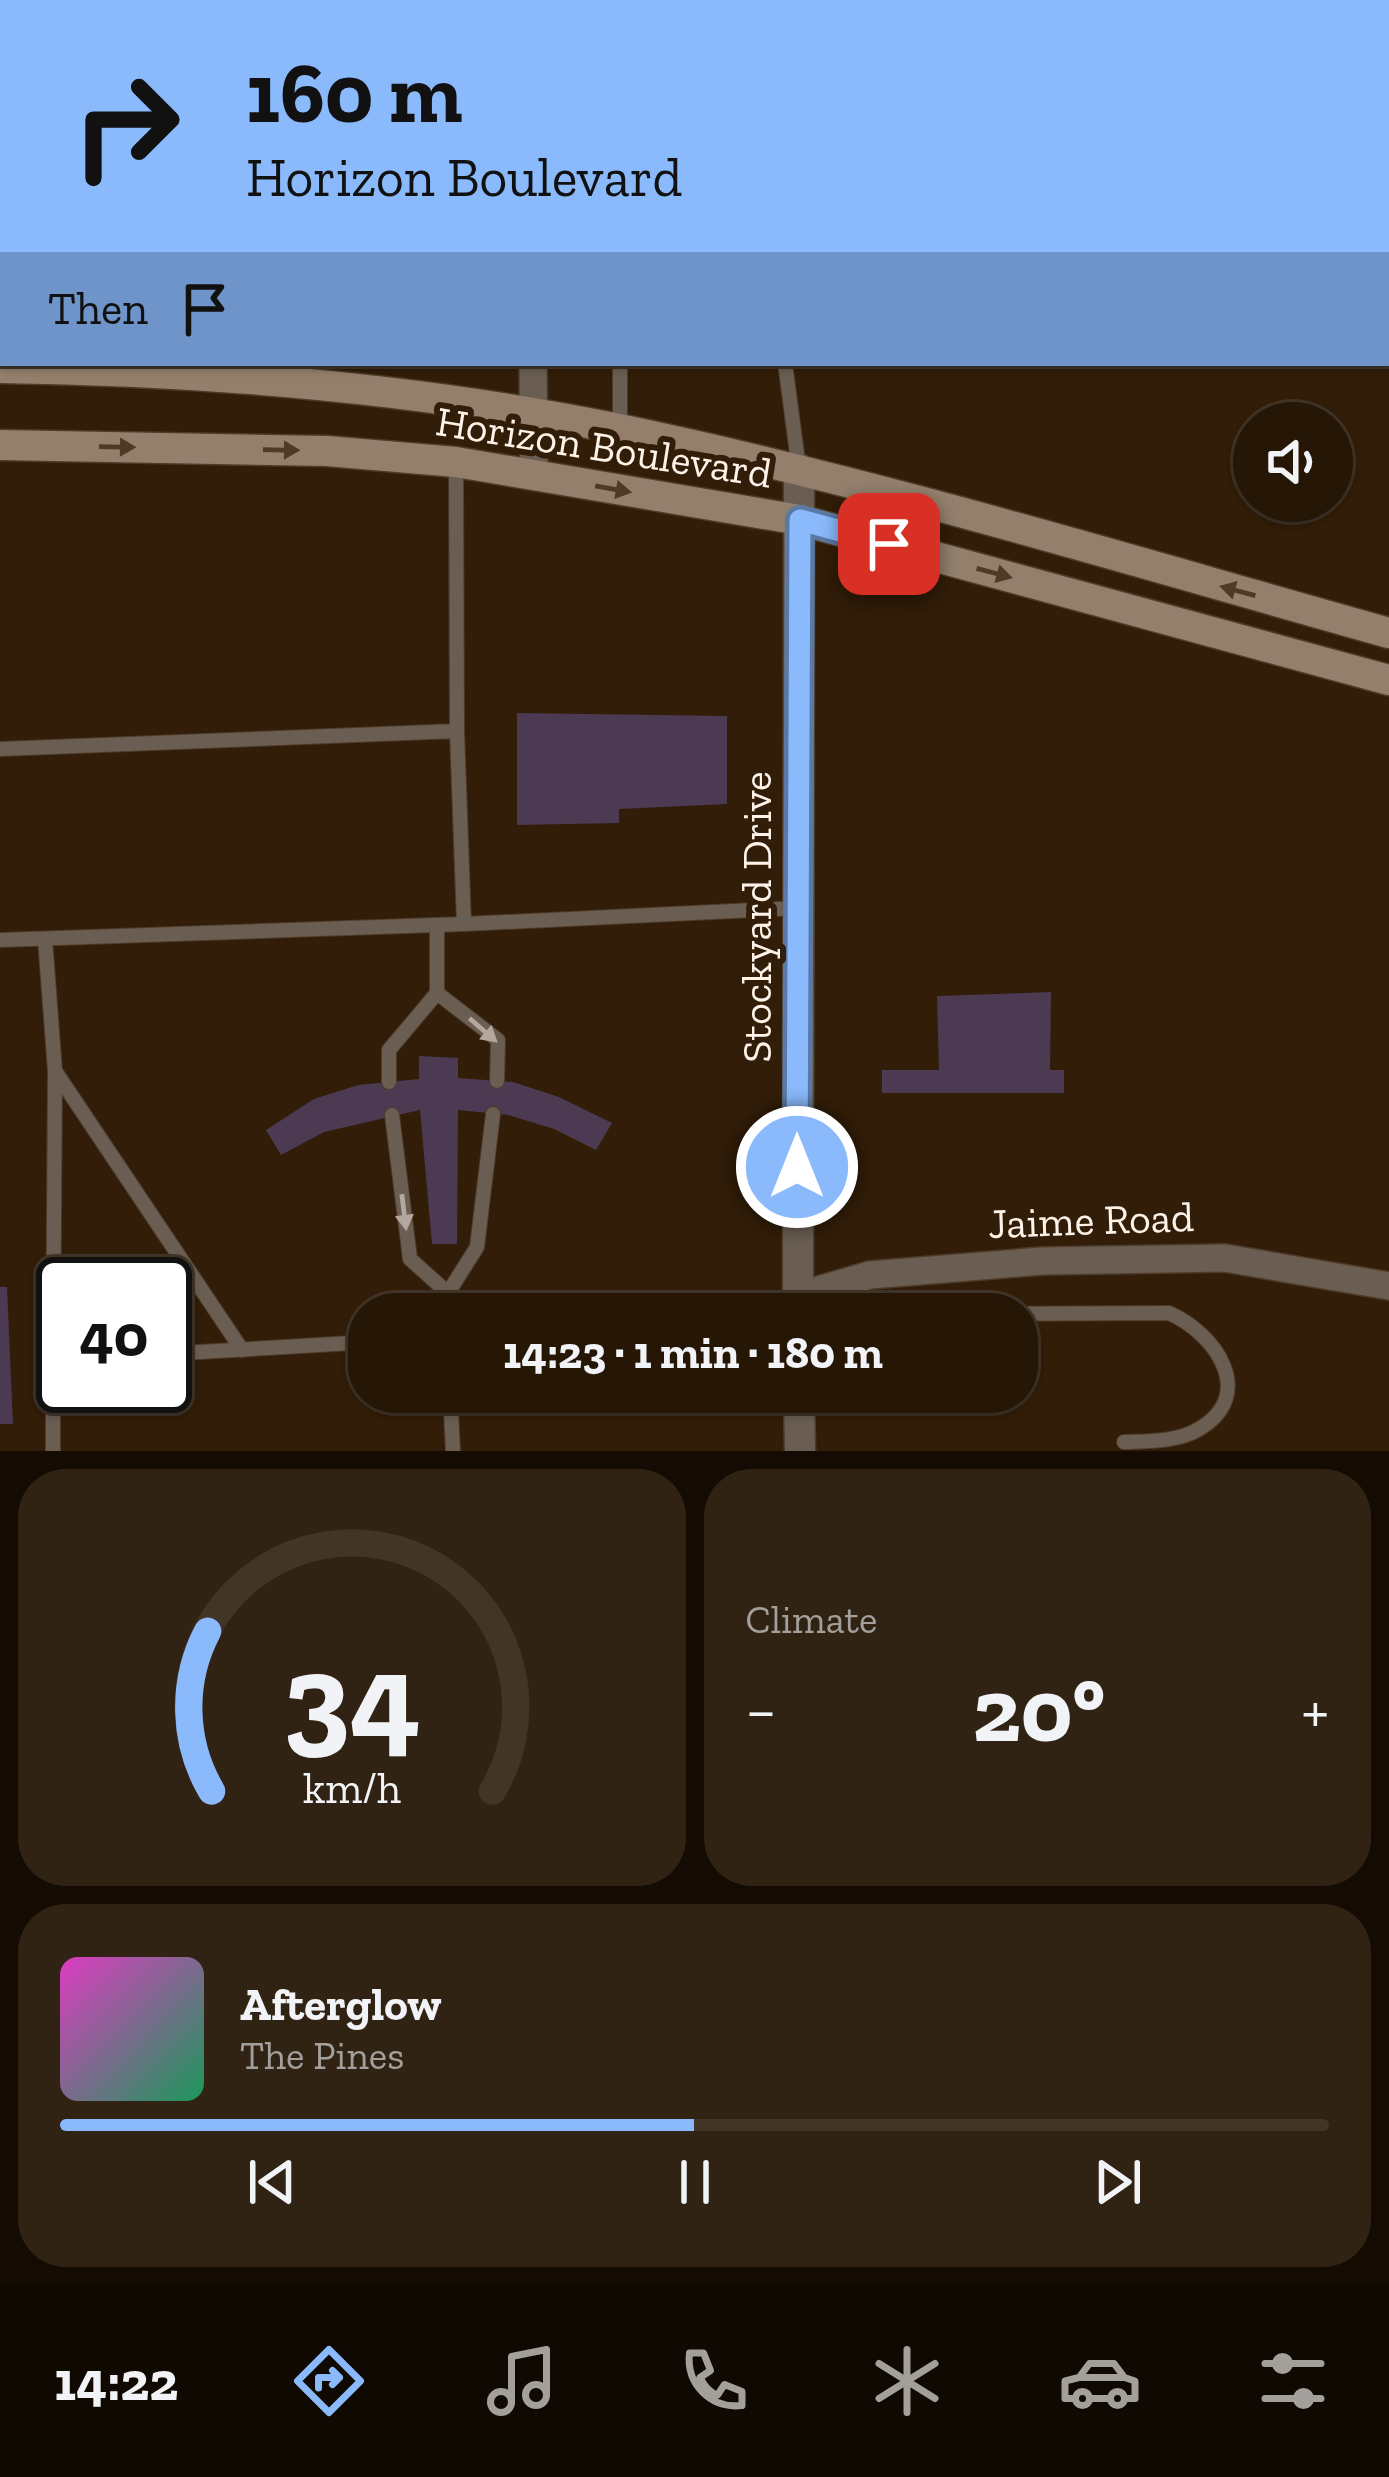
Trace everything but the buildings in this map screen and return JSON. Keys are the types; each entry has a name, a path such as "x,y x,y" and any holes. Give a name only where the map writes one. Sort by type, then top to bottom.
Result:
{"main road":[{"path":"310,366 392,395"},
{"name":"Horizon Boulevard","path":"0,368 250,377 620,430 799,470 1389,633"},
{"name":"Horizon Boulevard","path":"0,445 327,451 456,462 800,520 1389,680"}],"street":[{"path":"532,366 534,476"},
{"name":"Stockyard Drive","path":"798,1293 799,470"},
{"name":"Jaime Road","path":"827,1293 870,1275 1042,1261 1225,1258 1389,1286"},
{"path":"799,1413 800,1451"}],"lane":[{"path":"620,366 620,430"},
{"path":"784,366 799,470"},
{"path":"456,462 457,731 464,924"},
{"path":"0,749 457,731"},
{"path":"0,940 797,908"},
{"path":"389,1082 388,1050 437,993 437,925"},
{"path":"44,939 56,1070 57,1257"},
{"path":"437,993 498,1040 497,1081"},
{"path":"56,1070 242,1350"},
{"path":"392,1115 410,1259 448,1293 477,1247 493,1114"},
{"path":"1038,1314 1169,1313 1192,1323 1213,1342 1225,1364 1226,1391 1215,1418 1194,1433 1124,1442"},
{"path":"192,1353 348,1343"},
{"path":"53,1451 55,1413"},
{"path":"451,1413 453,1451"}],"route":[{"path":"797,1167 800,520 889,544"}]}
